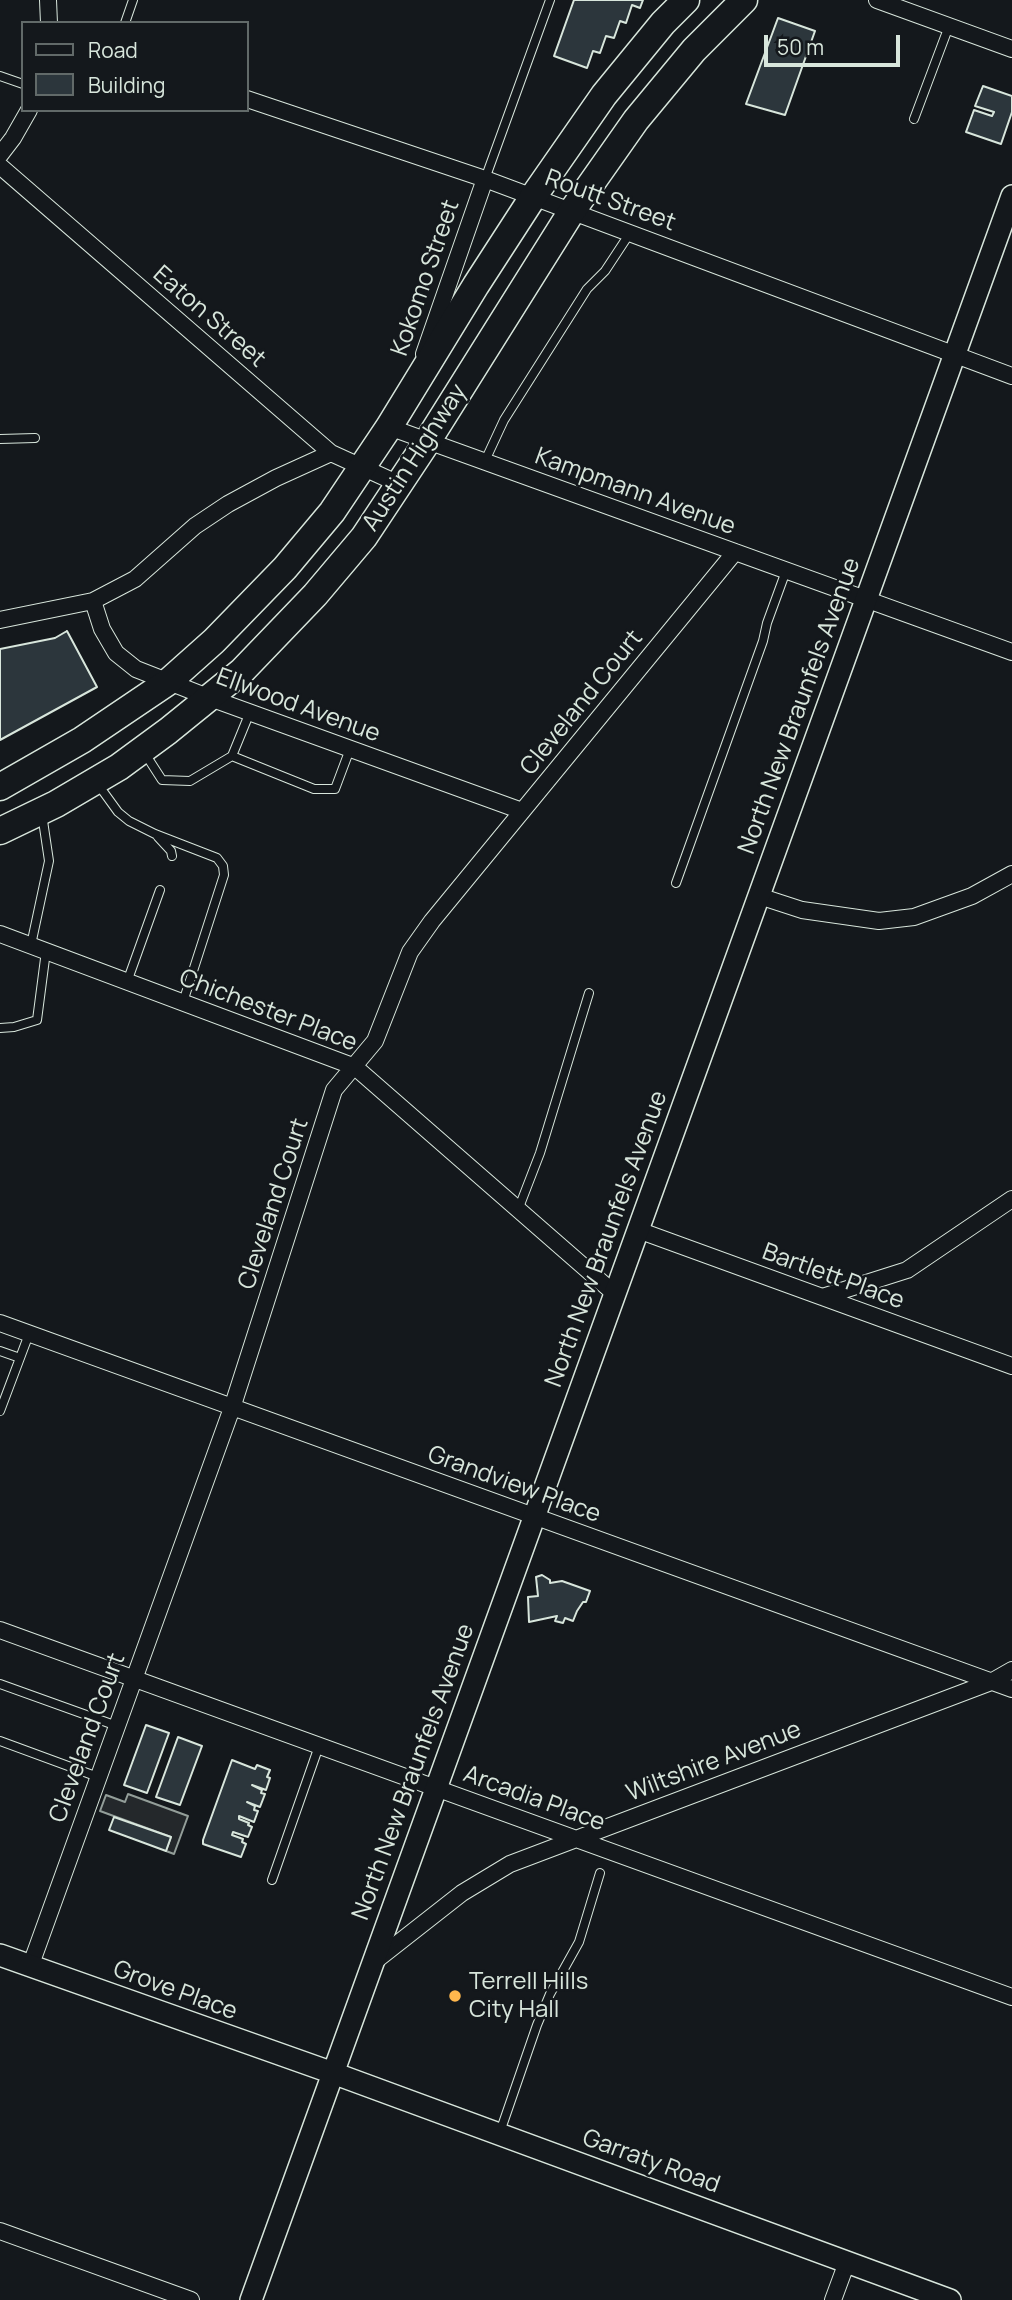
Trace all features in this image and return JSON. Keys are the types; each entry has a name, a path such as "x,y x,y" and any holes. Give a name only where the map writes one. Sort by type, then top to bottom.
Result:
{"main road":[{"name":"Austin Highway","path":"0,787 82,740 168,682 214,641 285,568 332,512 362,468 533,197 604,95 663,23 686,0"},
{"name":"Austin Highway","path":"0,831 41,811 142,750 242,671 315,595 364,537 572,211 636,120 694,50 744,0"}],"street":[{"path":"48,0 49,21"},
{"path":"877,0 1012,49"},
{"name":"Routt Street","path":"248,99 485,179 1012,376"},
{"path":"0,155 28,112"},
{"name":"Eaton Street","path":"0,166 331,453 399,484"},
{"name":"Kokomo Street","path":"410,392 485,179"},
{"name":"North New Braunfels Avenue","path":"251,2300 1012,196"},
{"name":"Kampmann Avenue","path":"389,427 1012,652"},
{"path":"0,620 93,601 135,579 195,526 228,505 276,478 331,453"},
{"name":"Cleveland Court","path":"30,1966 232,1408 334,1090 375,1041 410,952 735,552"},
{"name":"Ellwood Avenue","path":"93,601 102,629 116,653 136,668 210,698 522,811"},
{"path":"759,895 813,912 879,921 914,917 972,896 1012,874"},
{"name":"Chichester Place","path":"0,934 355,1067 615,1294"},
{"path":"822,1297 907,1270 1012,1199"},
{"name":"Bartlett Place","path":"638,1230 1012,1366"},
{"name":"Grandview Place","path":"0,1324 1012,1689"},
{"name":"Arcadia Place","path":"0,1630 1012,1997"},
{"name":"Wiltshire Avenue","path":"374,1962 462,1893 510,1864 991,1682 1012,1670"},
{"name":"Grove Place","path":"0,1955 333,2074"},
{"name":"Garraty Road","path":"333,2074 950,2300"},
{"path":"0,2231 191,2300"},
{"path":"833,2300 847,2262"}],"lane":[{"path":"126,21 133,0"},
{"path":"485,179 550,0"},
{"path":"914,119 949,26"},
{"path":"0,76 21,83"},
{"path":"484,463 505,420 587,289 605,271 630,233"},
{"path":"0,439 36,438"},
{"path":"676,883 786,571"},
{"path":"142,750 162,779 190,781 232,756 250,712"},
{"path":"232,756 314,789 335,789 350,749"},
{"path":"95,780 118,812 129,821 217,858 223,866 225,875 183,1002"},
{"path":"0,1028 37,1020 38,948 49,861 41,811"},
{"path":"155,834 173,856"},
{"path":"127,982 160,890"},
{"path":"518,1210 540,1153 589,993"},
{"path":"0,1411 29,1334"},
{"path":"0,1351 20,1359"},
{"path":"0,1684 117,1726"},
{"path":"0,1741 98,1777"},
{"path":"272,1880 319,1746"},
{"path":"499,2134 537,2025 550,1994 579,1942 600,1873"}],"shaded area":[{"path":"128,1794 188,1816 174,1854 166,1851 171,1837 100,1811 106,1795 125,1802"}],"building":[{"path":"574,0 643,0 640,8 632,5 626,23 620,21 614,38 606,36 600,53 593,51 587,68 554,56"},
{"path":"778,18 815,31 785,115 746,104"},
{"path":"983,86 1012,96 1012,112 1001,144 966,132 974,110 992,116 994,112 975,106"},
{"path":"67,631 97,687 0,740 0,649 55,638"},
{"path":"542,1575 550,1580 550,1583 562,1581 590,1591 573,1621 565,1618 563,1623 555,1621 557,1616 529,1622 528,1597 538,1596 536,1577"},
{"path":"146,1725 169,1733 147,1793 124,1785"},
{"path":"178,1737 202,1746 180,1805 156,1797"},
{"path":"232,1760 255,1769 257,1765 270,1770 266,1790 252,1785 265,1794 260,1807 247,1802 258,1811 254,1822 239,1816 239,1819 252,1827 248,1837 233,1832 232,1835 243,1839 242,1842 246,1844 241,1857 203,1844"},
{"path":"114,1817 171,1837 166,1851 109,1830"}],"place":[{"name":"Terrell Hills City Hall","path":"455,1996"}]}
